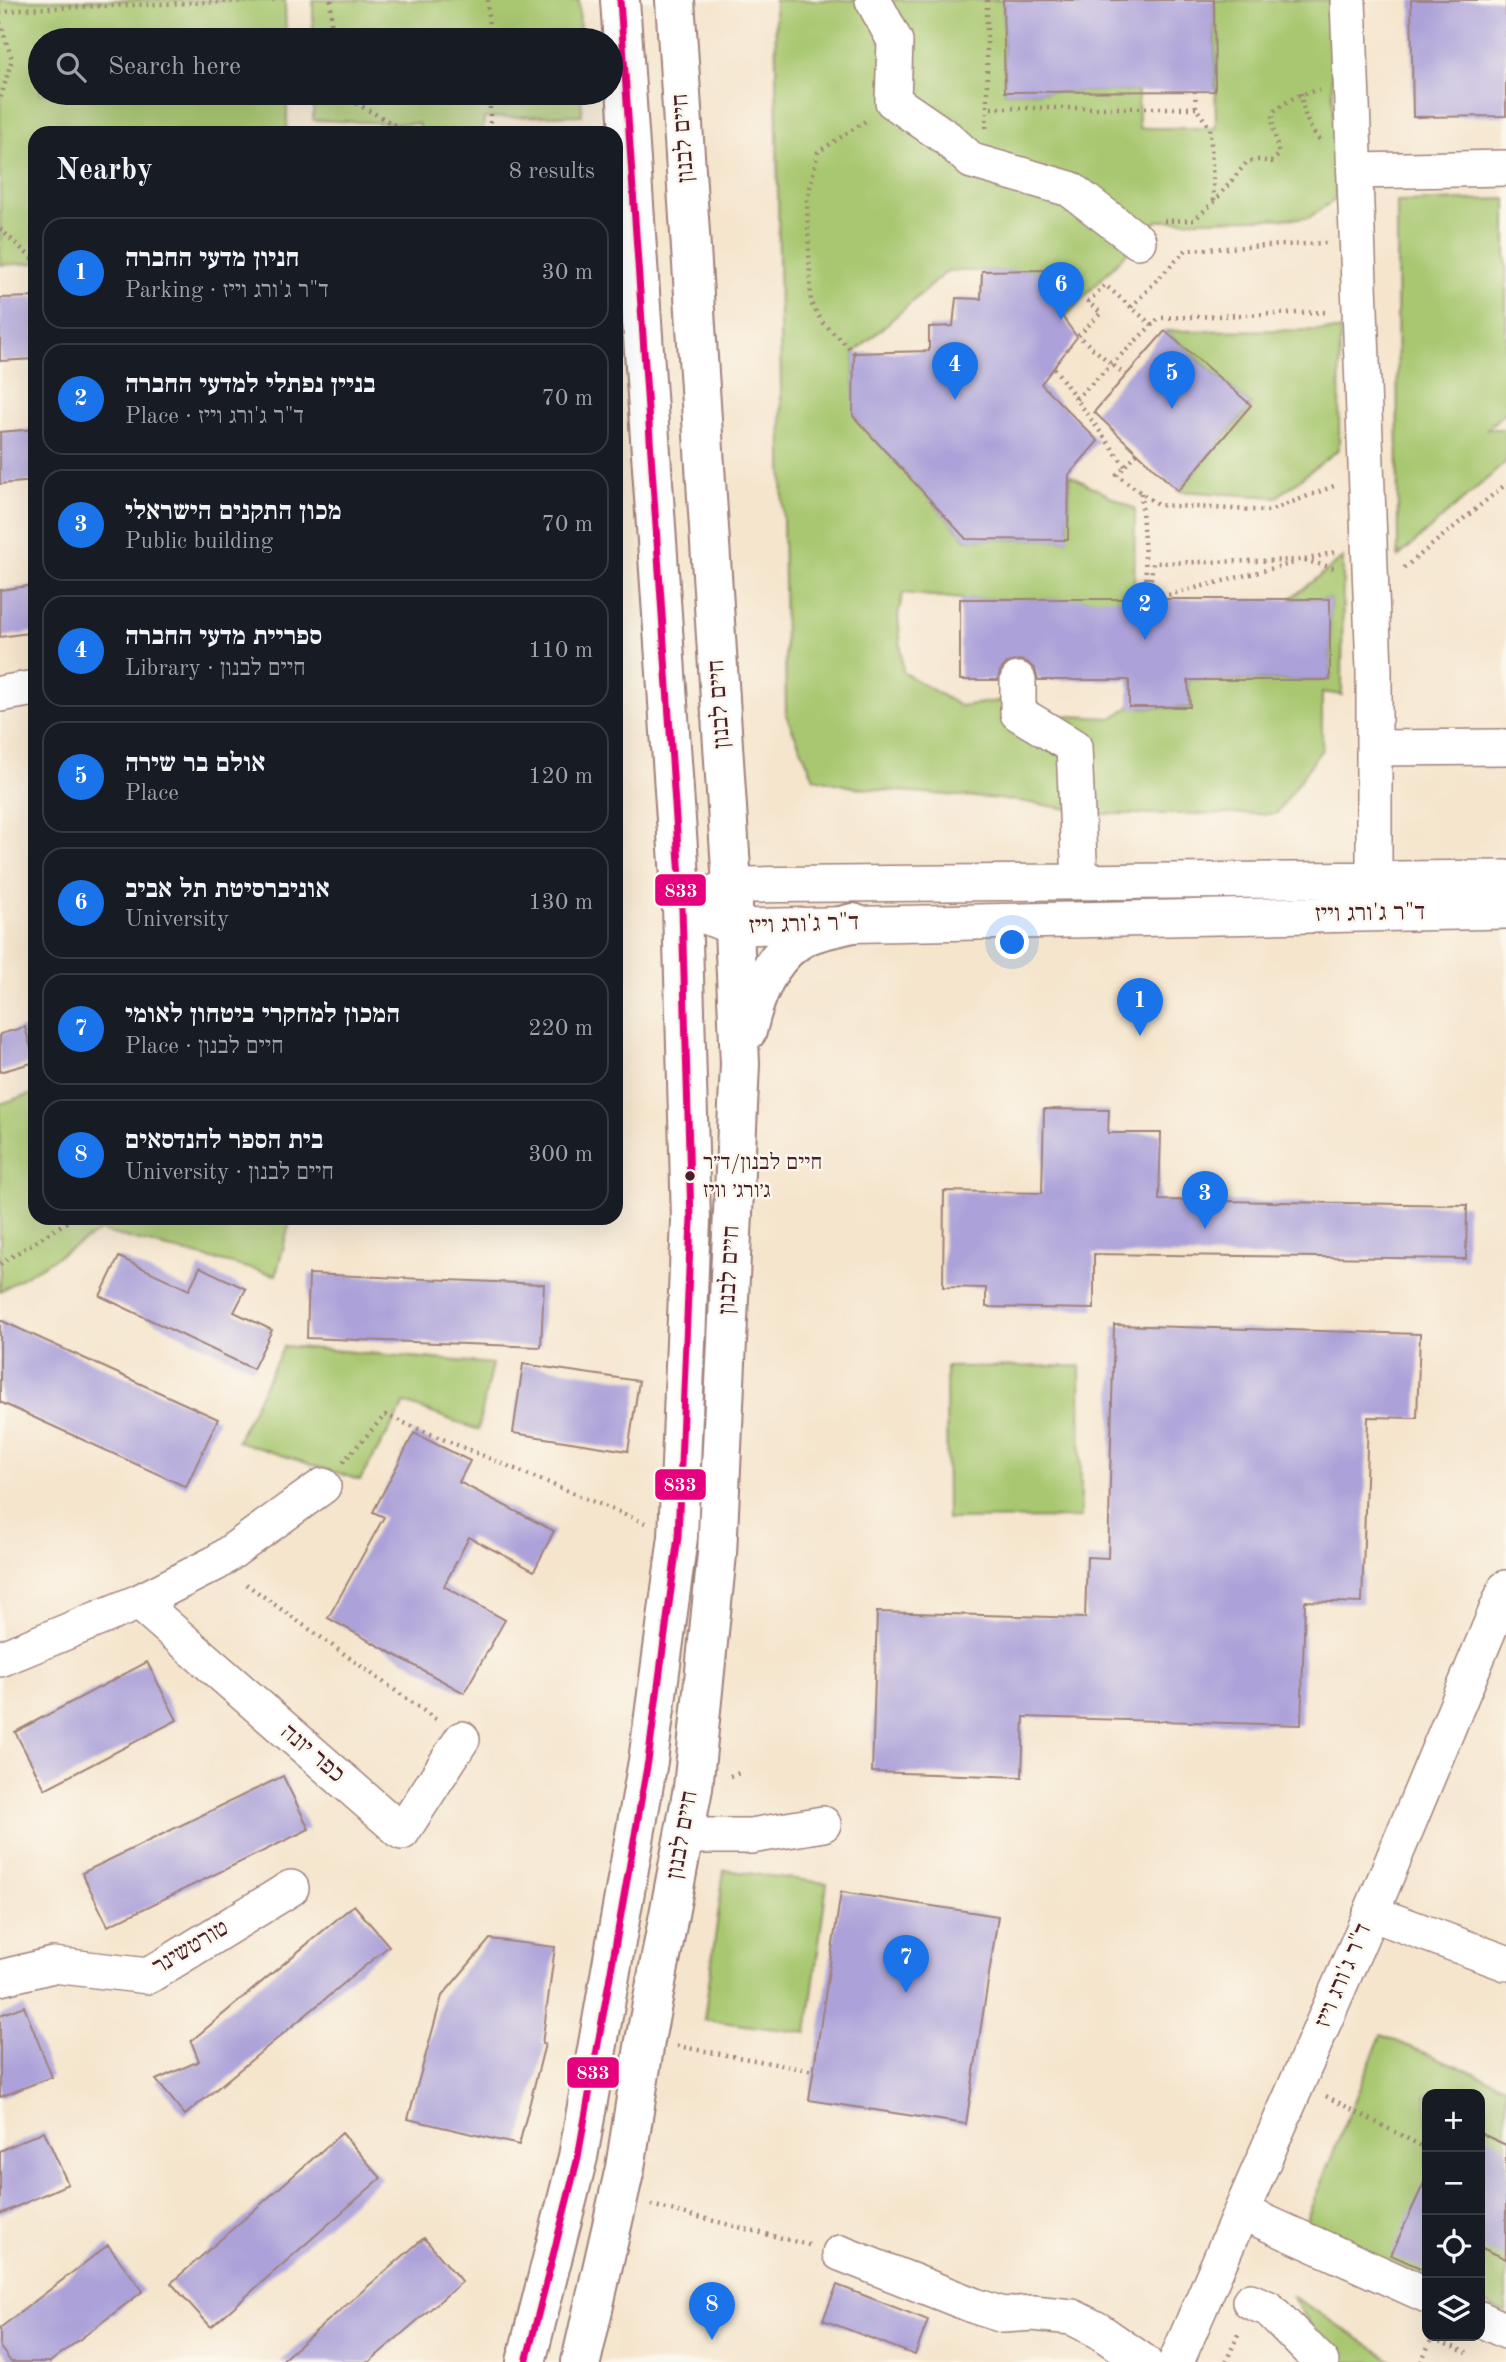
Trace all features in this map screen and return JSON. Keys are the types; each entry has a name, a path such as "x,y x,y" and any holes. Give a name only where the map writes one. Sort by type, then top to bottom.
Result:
{"main road":[{"name":"חיים לבנון","path":"620,0 622,28"},
{"name":"חיים לבנון","path":"581,2362 618,2197 692,1788 717,1554 740,1064 732,885 675,0"},
{"name":"חיים לבנון","path":"526,2362 578,2157 648,1761 678,1537 691,1220 682,906 623,44"},
{"path":"740,1064 750,1016 760,987 774,964 790,946 807,935 853,923"}],"street":[{"path":"873,0 895,41 894,101 947,138 972,161 1070,189 1138,241"},
{"path":"1348,0 1374,670 1374,897"},
{"path":"1355,171 1506,168"},
{"path":"1018,680 1018,713 1074,747 1080,882"},
{"path":"0,694 28,689"},
{"path":"1374,747 1506,747"},
{"name":"ד\"ר ג'ורג וייז","path":"682,906 733,927 853,923 1374,897 1506,878"},
{"name":"ד\"ר ג'ורג וייז","path":"682,906 732,885 1080,882 1374,897 1506,911"},
{"path":"0,1659 139,1602 216,1563 323,1486"},
{"name":"ד\"ר ג'ורג וייז","path":"1176,2362 1299,2082 1506,1588"},
{"name":"כפר יונה","path":"139,1602 402,1832 462,1739"},
{"path":"684,1836 751,1836 823,1824"},
{"name":"טורטשינר","path":"0,1978 53,1965 148,1976 291,1888"},
{"path":"1371,1913 1506,1963"},
{"path":"1242,2212 1422,2293"},
{"path":"840,2253 1003,2315 1033,2313 1072,2317 1098,2330 1144,2362"},
{"path":"1250,2301 1269,2309 1321,2362"},
{"path":"1485,2321 1506,2331"}],"path":[{"path":"0,13 22,9 274,0"},
{"path":"331,0 331,28"},
{"path":"488,0 489,28"},
{"path":"987,0 987,108 1196,108"},
{"path":"0,22 12,59 0,100"},
{"path":"1194,220 1214,202 1247,162 1271,162 1279,155 1273,112 1286,100 1301,93 1352,87"},
{"path":"1195,91 1196,108 1210,128 1214,202"},
{"path":"854,353 822,322 811,303 807,201 818,152 894,101"},
{"path":"359,105 397,126"},
{"path":"489,105 490,126"},
{"path":"0,229 28,255"},
{"path":"1131,307 1186,250 1358,242"},
{"path":"1125,376 1078,336 1101,313 1088,302 1105,285 1152,325"},
{"path":"1076,399 1159,318 1360,311"},
{"path":"1054,368 1125,466"},
{"path":"1137,453 1116,475 1158,505 1269,511 1324,490"},
{"path":"1371,595 1506,484"},
{"path":"1141,493 1147,600"},
{"path":"1147,600 1342,553"},
{"path":"1147,600 1153,563 1303,561 1342,570 1342,563"},
{"path":"0,1264 62,1225"},
{"path":"323,1486 384,1415 678,1537"},
{"path":"216,1563 462,1739"},
{"path":"695,2049 814,2071"},
{"path":"1299,2082 1422,2146"},
{"path":"618,2197 840,2253"},
{"path":"1422,2362 1432,2338 1476,2357"}],"green space":[{"path":"0,0 285,0 286,28 28,28 28,105 287,105 287,126 28,126 28,263 0,265"},
{"path":"313,0 579,0 580,28 313,28"},
{"path":"775,0 1003,0 1005,92 1138,91 1139,128 1216,128 1214,0 1330,0 1336,199 1308,218 1157,221 1063,319 1049,298 1049,271 947,271 854,353 854,416 966,539 1067,540 1070,475 1135,509 1134,600 961,599 903,593 898,615 903,672 960,706 999,701 1045,715 1112,718 1129,707 1190,708 1188,680 1330,680 1330,599 1290,599 1343,558 1342,695 1322,692 1322,749 1276,814 1100,814 1013,800 857,788 814,778 786,715"},
{"path":"313,105 582,105 582,115 484,118 483,126 419,126 313,120"},
{"path":"1506,199 1506,411 1487,429 1506,429 1506,462 1398,557 1397,202"},
{"path":"1340,330 1339,449 1277,497 1178,491 1251,405 1165,331"},
{"path":"28,1095 28,1225 289,1225 276,1275 100,1231 0,1291 0,1104"},
{"path":"284,1346 492,1364 478,1430 405,1403 360,1480 237,1441"},
{"path":"1080,1366 1081,1518 947,1519 946,1367"},
{"path":"724,1870 827,1883 807,2033 704,2020"},
{"path":"1381,2035 1506,2086 1506,2313 1485,2304 1485,2089 1422,2089 1422,2279 1302,2230"},
{"path":"1291,2295 1392,2360 1391,2362 1335,2362"}],"building":[{"path":"1003,0 1214,0 1215,91 1005,92"},
{"path":"1411,0 1506,0 1506,116 1413,117"},
{"path":"1050,270 1048,297 1077,337 1041,384 1098,441 1069,475 1068,540 966,539 853,416 854,353 929,351 929,327 953,326 956,298 981,299 982,271"},
{"path":"28,297 28,359 0,361 0,298"},
{"path":"1165,331 1251,405 1178,491 1094,412"},
{"path":"28,430 28,482 0,484 0,432"},
{"path":"28,586 28,633 0,637 0,590"},
{"path":"960,599 1330,599 1330,680 1188,680 1190,707 1129,707 1129,680 1038,680 1035,669 1027,662 1019,660 1007,663 1000,671 998,680 960,680"},
{"path":"25,1027 28,1038 28,1064 0,1072 0,1034"},
{"path":"1044,1109 1109,1110 1108,1133 1161,1133 1159,1200 1467,1205 1466,1259 1094,1254 1094,1309 986,1307 986,1288 943,1287 944,1191 1042,1193"},
{"path":"119,1257 189,1290 200,1267 246,1289 234,1312 272,1330 253,1369 100,1296"},
{"path":"309,1274 544,1284 541,1347 307,1338"},
{"path":"0,1320 218,1419 186,1487 0,1402"},
{"path":"1114,1325 1420,1334 1417,1418 1368,1417 1362,1603 1305,1601 1301,1725 1024,1717 1022,1777 872,1772 877,1612 1085,1618 1087,1557 1108,1558"},
{"path":"523,1364 639,1381 628,1451 513,1433"},
{"path":"414,1433 470,1461 459,1482 554,1531 534,1571 469,1537 444,1586 505,1620 464,1693 328,1618 384,1517 373,1512"},
{"path":"147,1662 177,1720 45,1789 15,1732"},
{"path":"283,1776 309,1829 108,1926 82,1873"},
{"path":"841,1892 998,1916 966,2124 809,2100"},
{"path":"354,1905 389,1946 185,2115 156,2080 199,2061 191,2041"},
{"path":"490,1939 555,1947 542,2044 545,2044 519,2145 408,2119 442,1996"},
{"path":"24,2006 52,2077 0,2097 0,2015"},
{"path":"44,2131 68,2184 0,2214 0,2151"},
{"path":"342,2133 381,2178 211,2327 171,2283"},
{"path":"1485,2135 1506,2145 1506,2259 1485,2249"},
{"path":"1422,2187 1422,2269 1391,2255"},
{"path":"424,2238 462,2282 369,2362 280,2362"},
{"path":"108,2245 143,2291 50,2362 11,2362 0,2347 0,2328"},
{"path":"837,2285 928,2320 915,2355 823,2320"}],"transit line":[{"name":"833","path":"620,0 622,28"},
{"name":"833","path":"526,2362 578,2157 648,1761 678,1537 691,1220 682,907 623,44"}],"place":[{"name":"אוניברסיטת תל אביב","path":"1061,320"},
{"name":"ספריית מדעי החברה","path":"955,400"},
{"name":"אולם בר שירה","path":"1172,409"},
{"name":"בניין נפתלי למדעי החברה","path":"1145,640"},
{"name":"חניון מדעי החברה","path":"1140,1036"},
{"name":"חיים לבנון/ד״ר ג׳ורג׳ וויז","path":"690,1176"},
{"name":"מכון התקנים הישראלי","path":"1205,1229"},
{"name":"המכון למחקרי ביטחון לאומי","path":"906,1993"},
{"name":"בית הספר להנדסאים","path":"712,2340"}]}
